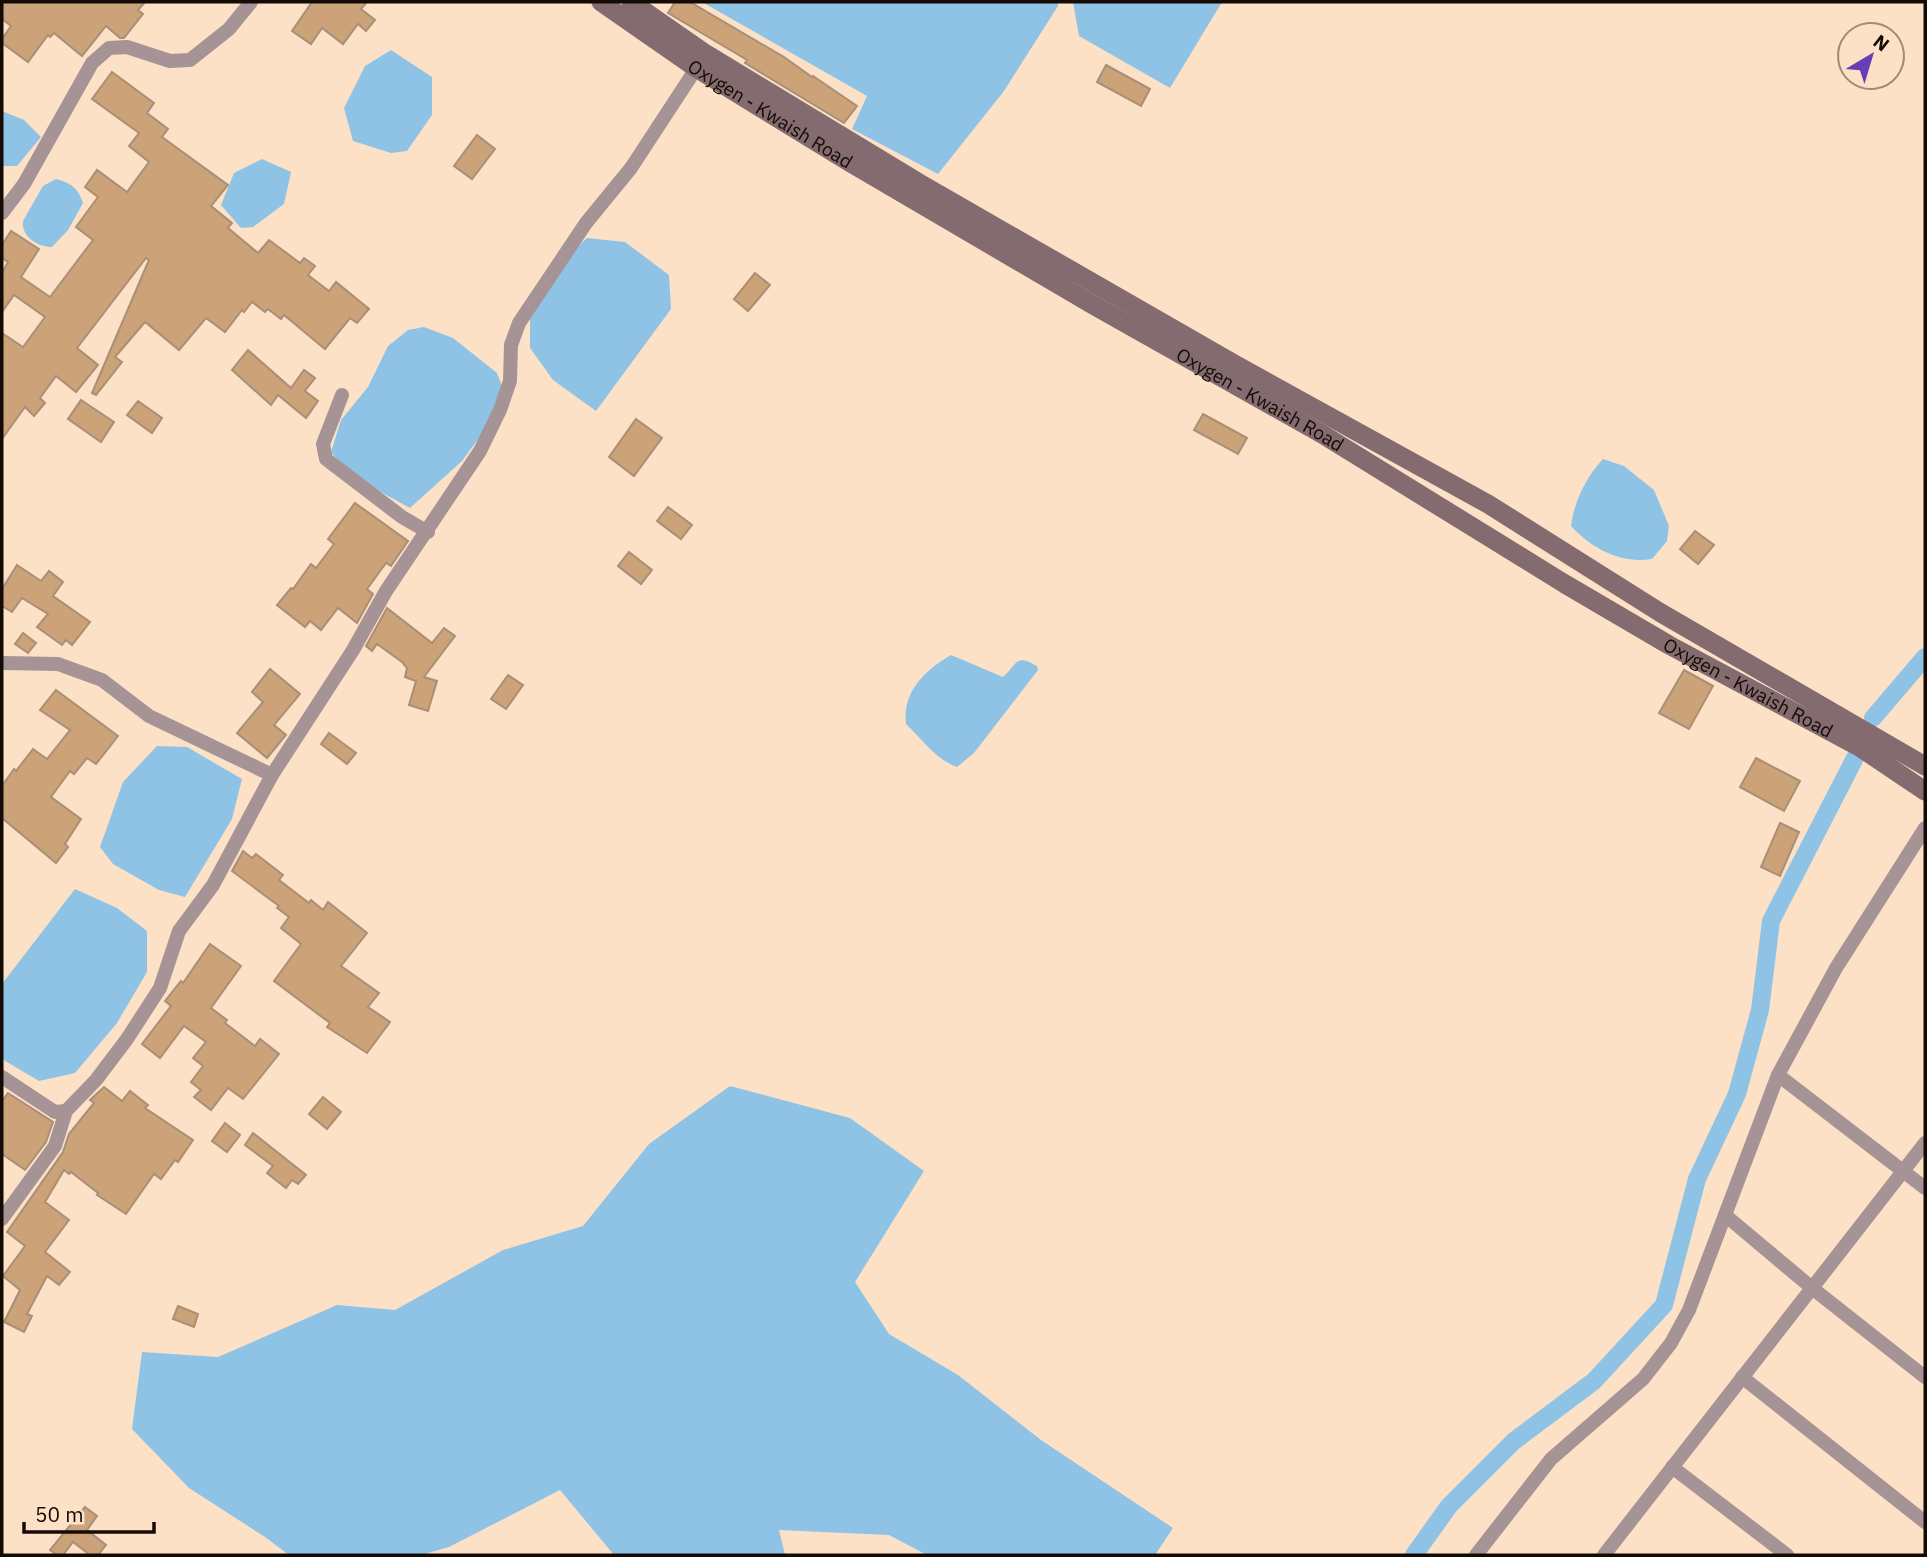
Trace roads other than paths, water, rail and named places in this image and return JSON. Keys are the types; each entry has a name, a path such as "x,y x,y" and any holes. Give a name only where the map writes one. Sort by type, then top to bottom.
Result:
{"main road":[{"name":"Oxygen - Kwaish Road","path":"601,2 1224,358 1488,504 1872,741 1925,766"},
{"name":"Oxygen - Kwaish Road","path":"631,2 701,61 1072,293 1322,434 1565,584 1670,645 1861,748 1925,791"}],"street":[{"path":"2,213 24,184 92,63 109,47 127,47 170,61 190,60 229,29 251,2"},
{"path":"2,1219 55,1146 66,1111 96,1080 127,1040 160,988 179,931 213,885 272,775 353,650 386,591 480,450 500,410 510,381 511,345 519,323 586,223 631,168 701,61"},
{"path":"342,395 323,444 326,458 402,517 428,531"},
{"path":"2,663 58,664 102,680 149,716 272,775"},
{"path":"1476,1555 1551,1459 1643,1379 1671,1343 1689,1310 1778,1075 1836,968 1925,828"},
{"path":"1778,1075 1925,1188"},
{"path":"2,1077 55,1112 66,1111"},
{"path":"1604,1555 1925,1143"},
{"path":"1725,1214 1812,1288 1925,1377"},
{"path":"1742,1377 1925,1522"},
{"path":"1672,1467 1787,1555"}],"water":[{"path":"702,2 1058,2 1058,6 1004,91 938,174 852,129 867,96"},
{"path":"1073,2 1222,2 1170,88 1079,36"},
{"path":"391,50 432,77 432,115 407,151 391,153 353,141 344,108 365,66"},
{"path":"2,111 24,120 41,137 17,166 2,166"},
{"path":"262,159 291,172 284,204 253,227 241,228 221,205 234,173"},
{"path":"56,179 73,187 83,203 68,230 52,247 47,247 28,236 23,221 43,186"},
{"path":"587,238 625,242 669,275 671,309 596,411 553,380 530,348 530,318 557,267"},
{"path":"424,327 453,338 497,373 503,389 487,427 462,461 410,508 358,477 331,452 341,420 368,387 388,346 408,330"},
{"path":"1603,459 1624,466 1654,490 1669,526 1667,541 1652,559 1629,559 1608,553 1588,542 1571,526 1582,490"},
{"path":"951,655 1003,677 1021,660 1037,666 1038,670 974,753 957,767 936,754 906,724 908,702 917,683"},
{"path":"157,746 187,747 242,779 232,819 185,897 159,890 113,864 100,847 123,782"},
{"path":"75,889 117,908 147,931 147,972 117,1023 75,1073 39,1081 2,1059 2,984"},
{"path":"730,1086 850,1118 924,1171 855,1282 889,1334 958,1375 1041,1440 1173,1528 1155,1555 927,1555 889,1535 779,1530 785,1555 614,1555 560,1490 449,1547 421,1555 289,1555 189,1488 132,1429 142,1352 218,1357 337,1305 395,1310 503,1250 583,1226 649,1144"}],"waterway":[{"path":"1873,718 1925,657"},
{"path":"1414,1555 1449,1506 1514,1441 1594,1381 1664,1305 1697,1179 1737,1094 1760,1010 1771,921 1855,758"}]}
